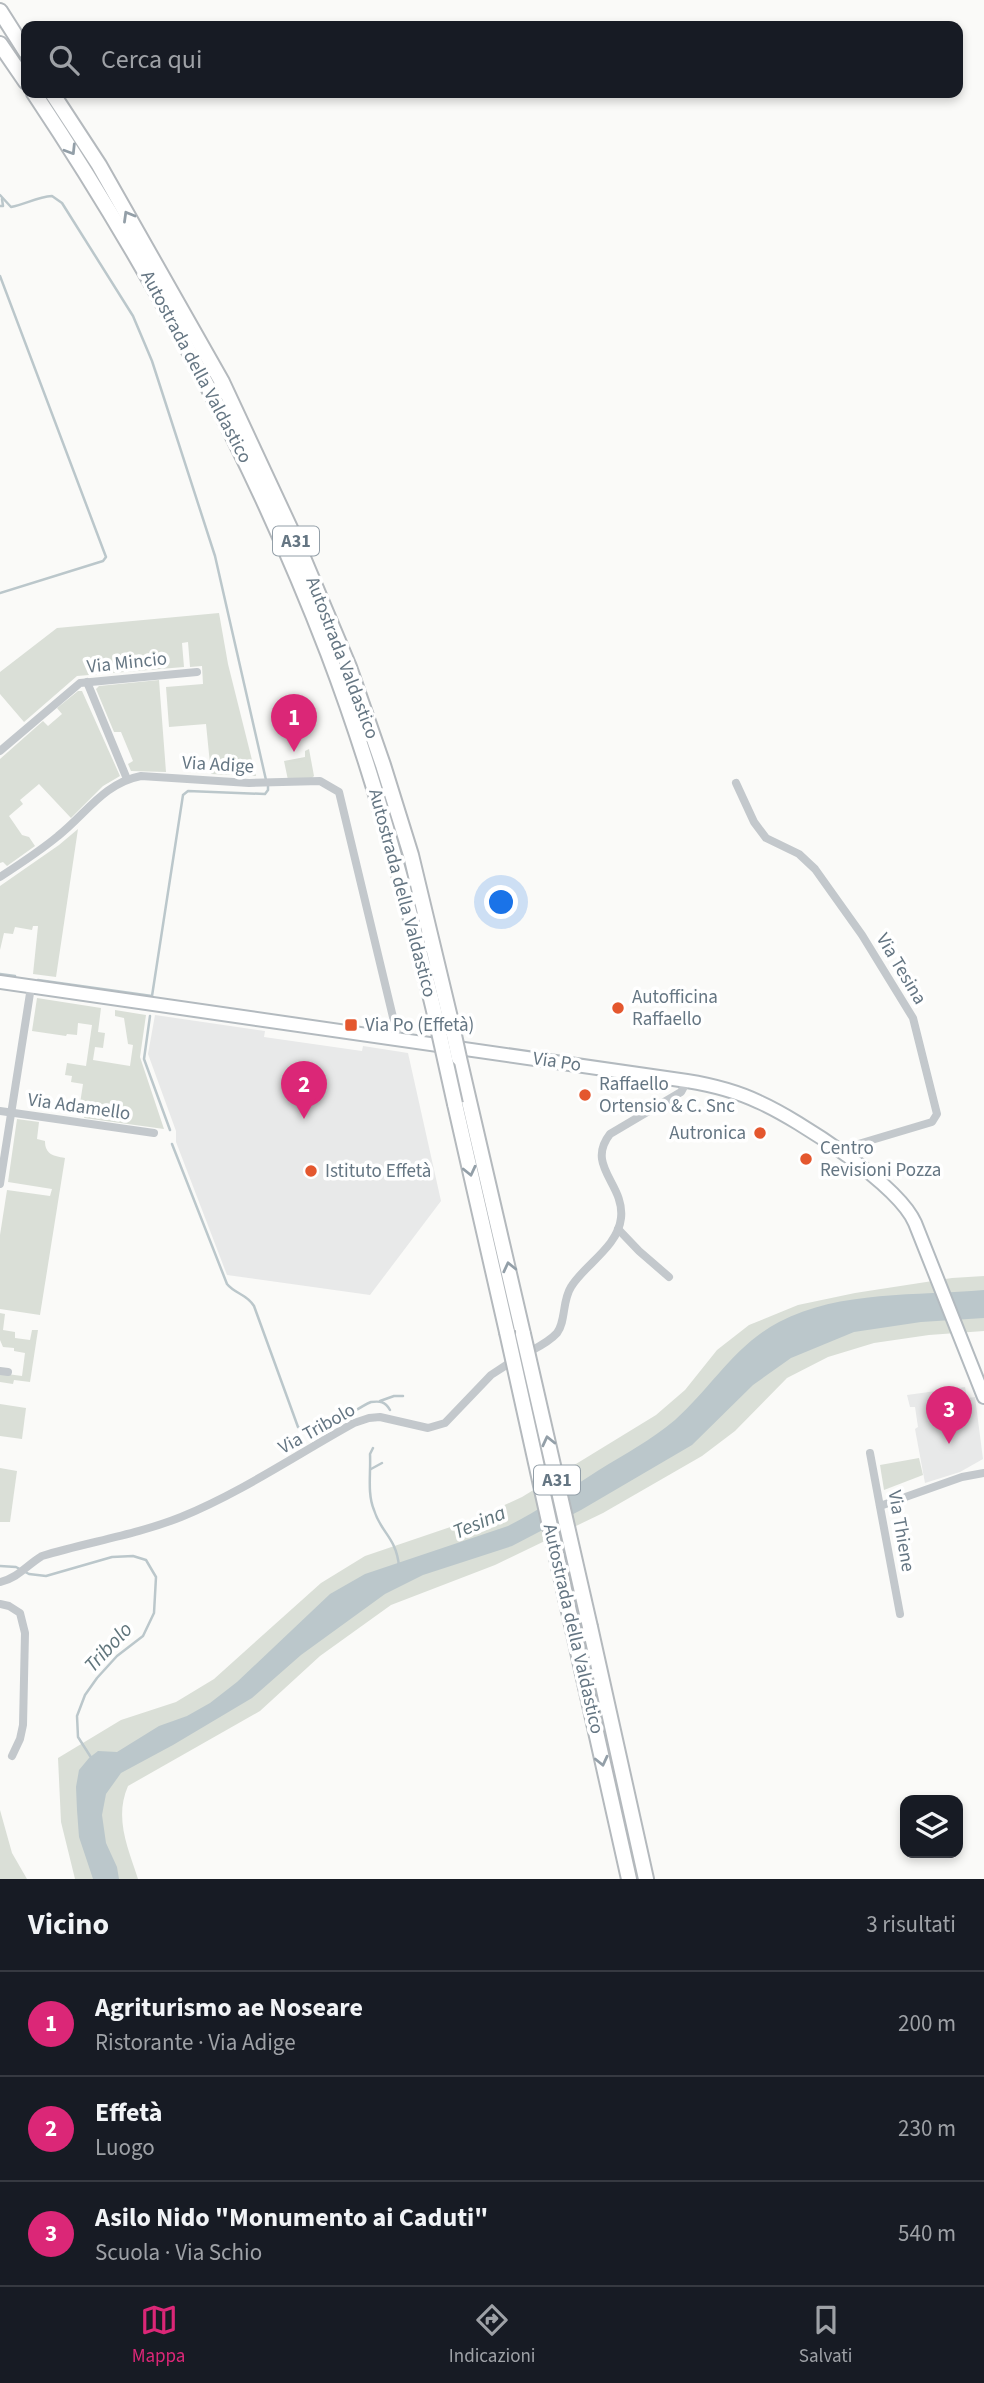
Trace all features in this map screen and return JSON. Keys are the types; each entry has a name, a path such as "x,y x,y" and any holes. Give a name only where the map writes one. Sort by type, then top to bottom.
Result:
{"highway":[{"path":"0,11 21,44"},
{"path":"0,44 21,75"},
{"name":"Autostrada della Valdastico","path":"37,98 114,217 180,333 230,429 290,561 328,655 368,770 444,1025 459,1058 646,1879"},
{"name":"Autostrada Valdastico","path":"55,98 99,165 222,382 301,553 349,667 411,855 444,1025"},
{"name":"Autostrada della Valdastico","path":"444,1025 455,1104 629,1879"}],"main road":[{"name":"Via Po","path":"0,982 687,1081 729,1090 760,1102 786,1116 844,1156 903,1202 915,1223 979,1377"}],"street":[{"name":"Via Mincio","path":"0,751 79,684 197,672"},
{"path":"0,877 59,835 108,789 127,779 87,682"},
{"name":"Via Adige","path":"127,779 141,776 267,782 320,781 339,792 398,1038"},
{"name":"Via Tesina","path":"736,783 754,822 766,838 799,854 815,869 862,935 913,1018 936,1119 855,1145 844,1156"},
{"path":"0,1184 31,986"},
{"path":"669,1277 618,1229 620,1203 600,1160 600,1150 610,1134 681,1092 687,1081"},
{"name":"Via Adamello","path":"0,1111 154,1133"},
{"name":"Via Tribolo","path":"0,1582 19,1574 42,1556 144,1530 184,1515 259,1479 335,1433 369,1418 389,1418 428,1428 445,1423 491,1375 555,1335 560,1328 563,1304 572,1285 618,1229"},
{"name":"Via Thiene","path":"870,1453 900,1614"},
{"path":"880,1506 984,1473"},
{"path":"0,1604 20,1613 25,1633 23,1725 12,1756"}],"shaded area":[{"path":"219,613 228,664 256,776 211,774 206,724 169,727 166,687 203,684 202,666 190,667 188,642 182,643 184,667 77,676 24,722 0,694 0,672 57,628"},
{"path":"159,680 166,772 131,771 128,764 133,761 121,732 114,732 96,689 99,686"},
{"path":"78,691 82,691 120,776 103,786 71,818 39,784 20,800 23,804 9,816 22,835 29,837 35,846 7,866 3,862 0,863 0,759 43,721 48,726 62,714 57,708"},
{"path":"309,749 314,776 288,780 284,761 305,757 305,751"},
{"path":"78,829 56,977 33,974 38,926 33,926 32,930 15,927 13,934 4,933 0,950 0,886"},
{"path":"37,998 101,1008 98,1032 105,1033 103,1048 95,1047 93,1060 130,1066 133,1045 128,1044 124,1018 115,1016 115,1010 146,1015 140,1057 164,1129 84,1118 85,1111 79,1110 83,1084 71,1082 72,1076 65,1075 67,1063 86,1066 92,1025 78,1023 77,1035 32,1031"},
{"name":"Istituto Effetà","path":"155,1015 265,1031 264,1037 362,1051 363,1046 408,1053 441,1201 370,1295 227,1275 176,1142 176,1131 148,1054"},
{"path":"17,1119 39,1122 37,1139 45,1141 50,1154 65,1158 40,1315 0,1309 0,1235 7,1190 50,1196 52,1189 8,1182"},
{"path":"984,1276 984,1331 874,1343 828,1357 787,1378 735,1431 702,1456 603,1513 495,1565 391,1605 320,1656 260,1711 128,1786 122,1821 138,1879 75,1879 61,1822 58,1758 121,1720 176,1702 214,1679 321,1583 365,1556 474,1519 522,1497 656,1415 685,1390 717,1350 749,1325 798,1305 855,1293 952,1278"},
{"name":"Tesina","path":"984,1290 984,1318 921,1322 854,1332 791,1358 753,1385 692,1445 581,1510 512,1546 423,1575 385,1594 301,1655 252,1698 121,1773 106,1794 102,1815 106,1843 117,1867 119,1879 93,1879 79,1837 76,1787 79,1770 98,1751 117,1752 159,1726 187,1716 210,1703 237,1682 330,1594 365,1574 508,1526 543,1506 675,1420 736,1355 779,1322 827,1304 853,1299"},
{"path":"0,1313 5,1314 3,1330 15,1332 15,1338 30,1340 32,1330 38,1330 30,1382 0,1382 0,1373 22,1376 25,1353 3,1347 0,1340"},
{"path":"965,1387 967,1398 975,1397 983,1459 960,1472 925,1483 915,1429 918,1427 915,1407 910,1407 907,1395"},
{"path":"0,1404 26,1408 22,1439 0,1436"},
{"path":"919,1458 923,1475 884,1490 880,1465"},
{"path":"0,1468 17,1471 10,1522 0,1522"},
{"path":"0,1810 12,1853 27,1879 0,1879"}],"waterway":[{"path":"0,195 11,207 52,196 62,203 133,316 152,361 215,556 266,780"},
{"path":"0,206 3,206 2,199"},
{"path":"0,276 106,557 103,561 0,593"},
{"path":"38,980 152,996 183,795 188,791 265,794 268,786"},
{"path":"0,974 15,976"},
{"path":"150,1016 144,1059 170,1130"},
{"path":"172,1144 227,1284 254,1306 298,1427 306,1431 324,1428 371,1402 382,1402 390,1410"},
{"path":"380,1401 403,1396"},
{"path":"373,1448 370,1454 372,1503 377,1518 395,1548 399,1566"},
{"path":"371,1469 382,1463"},
{"name":"Tribolo","path":"0,1566 16,1567 29,1574 46,1576 112,1557 133,1556 146,1560 156,1577 154,1613 143,1636 117,1656 97,1678 85,1695 77,1716 78,1737 92,1759"}],"place":[{"name":"Agriturismo ae Noseare","path":"294,752"},
{"name":"Autofficina Raffaello","path":"618,1008"},
{"name":"Via Po (Effetà)","path":"351,1025"},
{"name":"Raffaello Ortensio & C. Snc","path":"585,1095"},
{"name":"Effetà","path":"304,1119"},
{"name":"Autronica","path":"760,1133"},
{"name":"Centro Revisioni Pozza","path":"806,1159"},
{"name":"Istituto Effetà","path":"311,1171"},
{"name":"Asilo Nido \"Monumento ai Caduti\"","path":"949,1444"}]}
